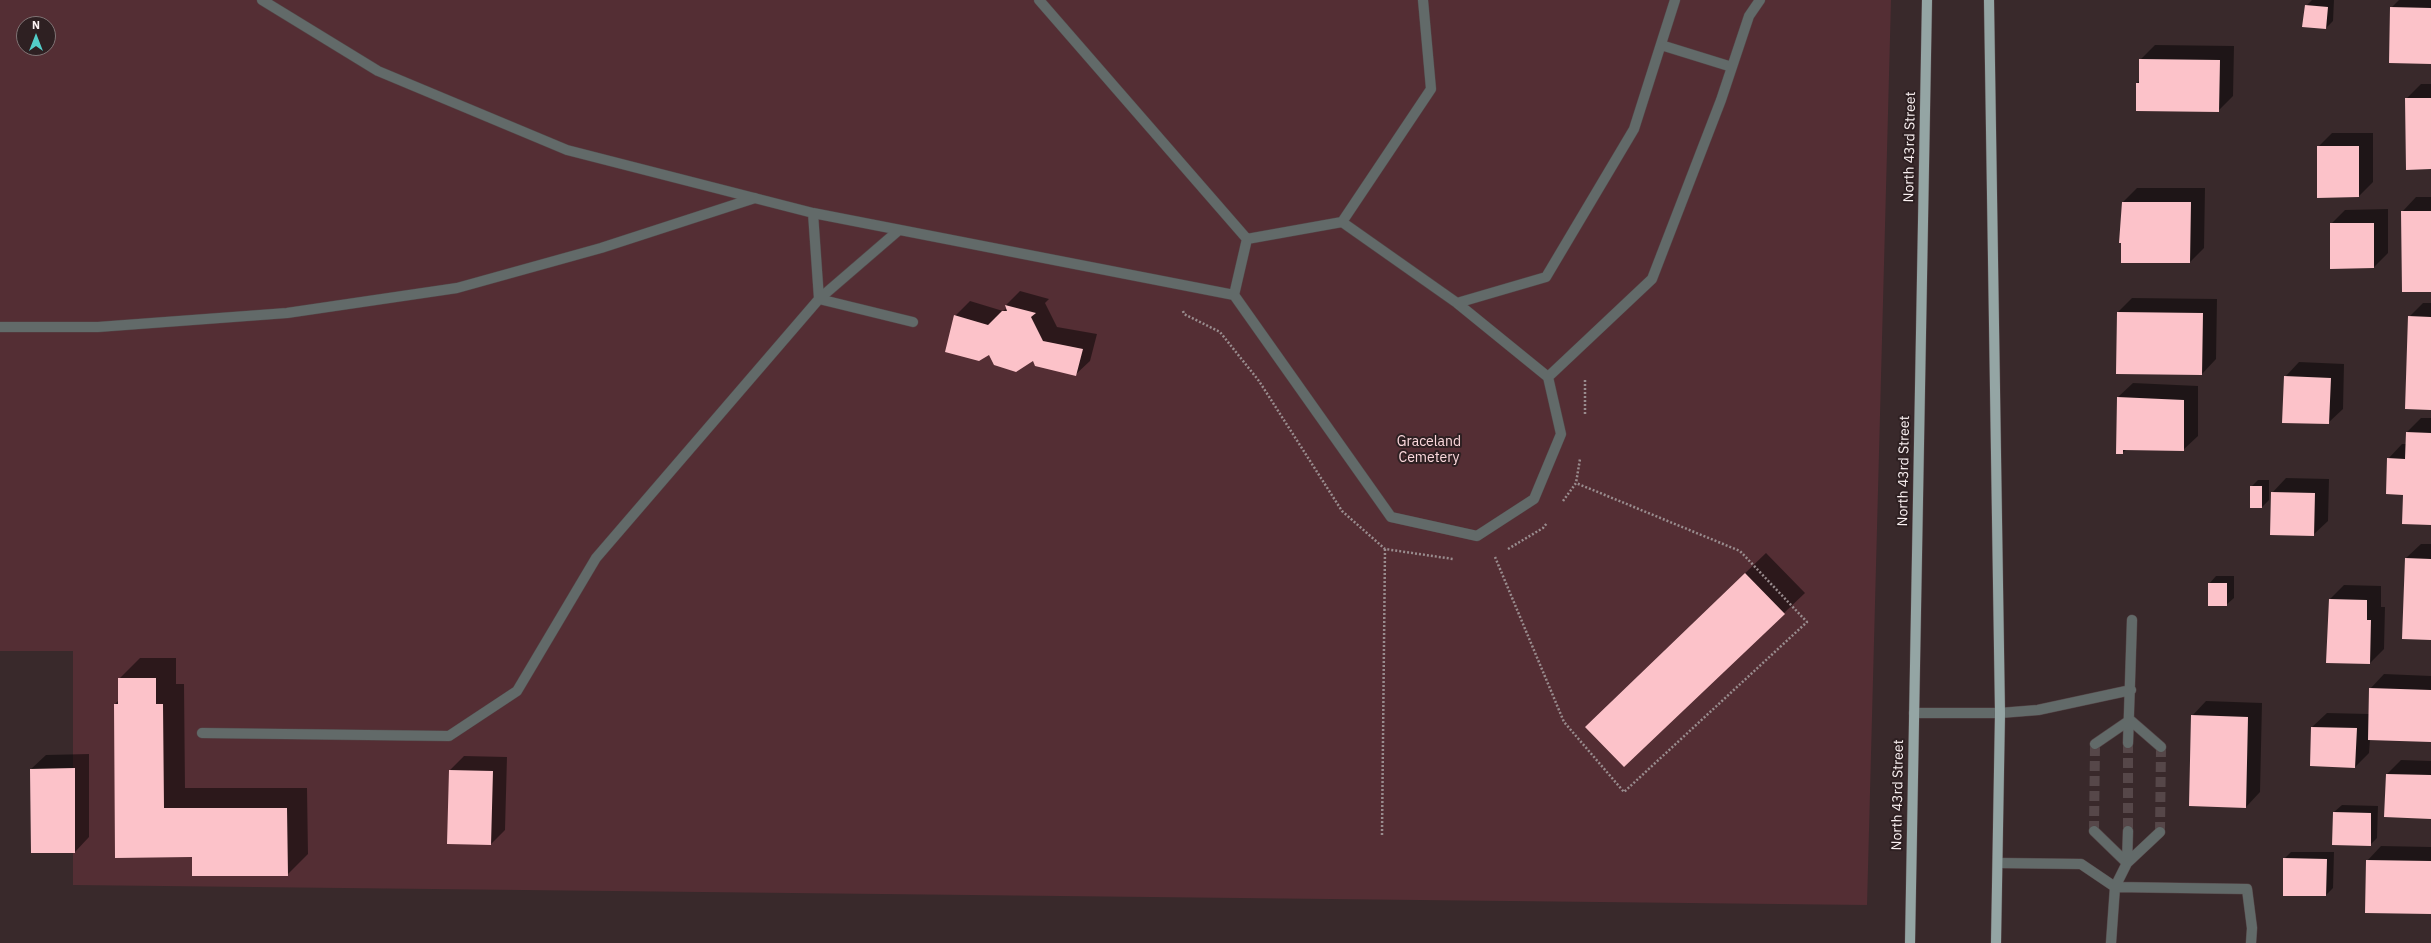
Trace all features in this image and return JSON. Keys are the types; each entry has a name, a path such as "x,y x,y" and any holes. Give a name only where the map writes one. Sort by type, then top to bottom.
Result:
{"main road":[{"name":"North 43rd Street","path":"1910,943 1927,0"},
{"path":"1989,0 2000,713 1996,943"}],"lane":[{"path":"262,0 378,71 567,150 814,213 1234,295 1391,517 1477,536 1534,499 1561,434 1548,377 1457,303 1342,222 1246,239"},
{"path":"1039,0 1246,239"},
{"path":"1342,222 1431,89 1423,0"},
{"path":"1457,303 1546,277 1634,128 1675,0"},
{"path":"1548,377 1652,279 1732,67 1749,16 1760,0"},
{"path":"1661,44 1732,67"},
{"path":"0,327 98,327 287,313 457,288 601,248 755,198"},
{"path":"814,213 819,299"},
{"path":"202,733 448,736 517,691 596,558 819,299 899,230"},
{"path":"1234,295 1246,239"},
{"path":"819,299 913,322"},
{"path":"2128,743 2131,690 2132,620"},
{"path":"1914,713 2000,713 2038,710 2131,690"},
{"path":"2095,744 2130,720"},
{"path":"2130,720 2161,747"},
{"path":"2127,863 2128,831"},
{"path":"2094,832 2127,863"},
{"path":"2111,943 2115,887 2127,863 2160,832"},
{"path":"1998,863 2081,864 2115,887 2246,888 2252,928 2251,943"}],"path":[{"path":"1179,284 1184,314 1220,332 1259,381 1342,511 1385,549 1456,559"},
{"path":"1583,343 1585,419"},
{"path":"1562,502 1576,483 1581,455"},
{"path":"1495,557 1564,722 1624,792 1807,622 1740,550 1576,483"},
{"path":"1487,557 1495,557 1543,528 1548,522"},
{"path":"1382,835 1385,549"}],"green space":[{"name":"Graceland Cemetery","path":"0,0 1891,0 1867,905 73,885 73,651 0,651"}],"building":[{"path":"2305,5 2328,7 2326,29 2302,27"},
{"path":"2390,7 2431,8 2431,64 2389,63"},
{"path":"2139,59 2220,60 2219,112 2136,111 2136,83 2139,83"},
{"path":"2405,98 2431,98 2431,169 2406,170"},
{"path":"2317,146 2359,146 2359,197 2317,198"},
{"path":"2122,202 2191,202 2190,263 2121,263 2121,243 2119,243"},
{"path":"2401,211 2431,211 2431,292 2402,292"},
{"path":"2330,223 2374,223 2374,268 2330,269"},
{"path":"1005,305 1036,313 1031,317 1043,341 1083,349 1076,376 1035,366 1033,361 1016,372 994,365 989,355 979,361 945,352 954,315 988,325 1002,311 1007,311"},
{"path":"2117,312 2203,313 2202,375 2116,374"},
{"path":"2408,316 2431,317 2431,410 2405,409"},
{"path":"2284,376 2331,378 2329,424 2282,423"},
{"path":"2117,397 2184,400 2184,451 2123,450 2123,454 2116,454"},
{"path":"2406,432 2431,433 2431,525 2402,524 2403,495 2386,494 2387,458 2405,459"},
{"path":"2250,486 2262,486 2262,508 2250,508"},
{"path":"2271,492 2315,493 2314,536 2270,535"},
{"path":"2405,558 2431,559 2431,640 2402,639"},
{"path":"1745,573 1785,614 1624,767 1585,727"},
{"path":"2208,583 2227,583 2227,606 2208,606"},
{"path":"2329,599 2367,600 2367,620 2371,620 2370,664 2326,663"},
{"path":"118,678 156,678 156,704 163,704 164,808 287,808 288,876 192,876 192,857 115,858 114,704 118,704"},
{"path":"2369,688 2431,690 2431,742 2368,740"},
{"path":"2191,715 2248,717 2246,808 2189,806"},
{"path":"2311,727 2357,728 2355,768 2310,766"},
{"path":"75,768 75,853 31,853 30,769"},
{"path":"449,770 493,771 491,845 447,844"},
{"path":"2386,774 2431,775 2431,819 2384,817"},
{"path":"2333,812 2371,813 2371,846 2332,845"},
{"path":"2283,858 2327,859 2326,896 2283,896"},
{"path":"2366,860 2431,861 2431,914 2365,913"}],"tunnel":[{"path":"2128,743 2128,831"},
{"path":"2094,831 2095,744"},
{"path":"2160,832 2161,747"}]}
